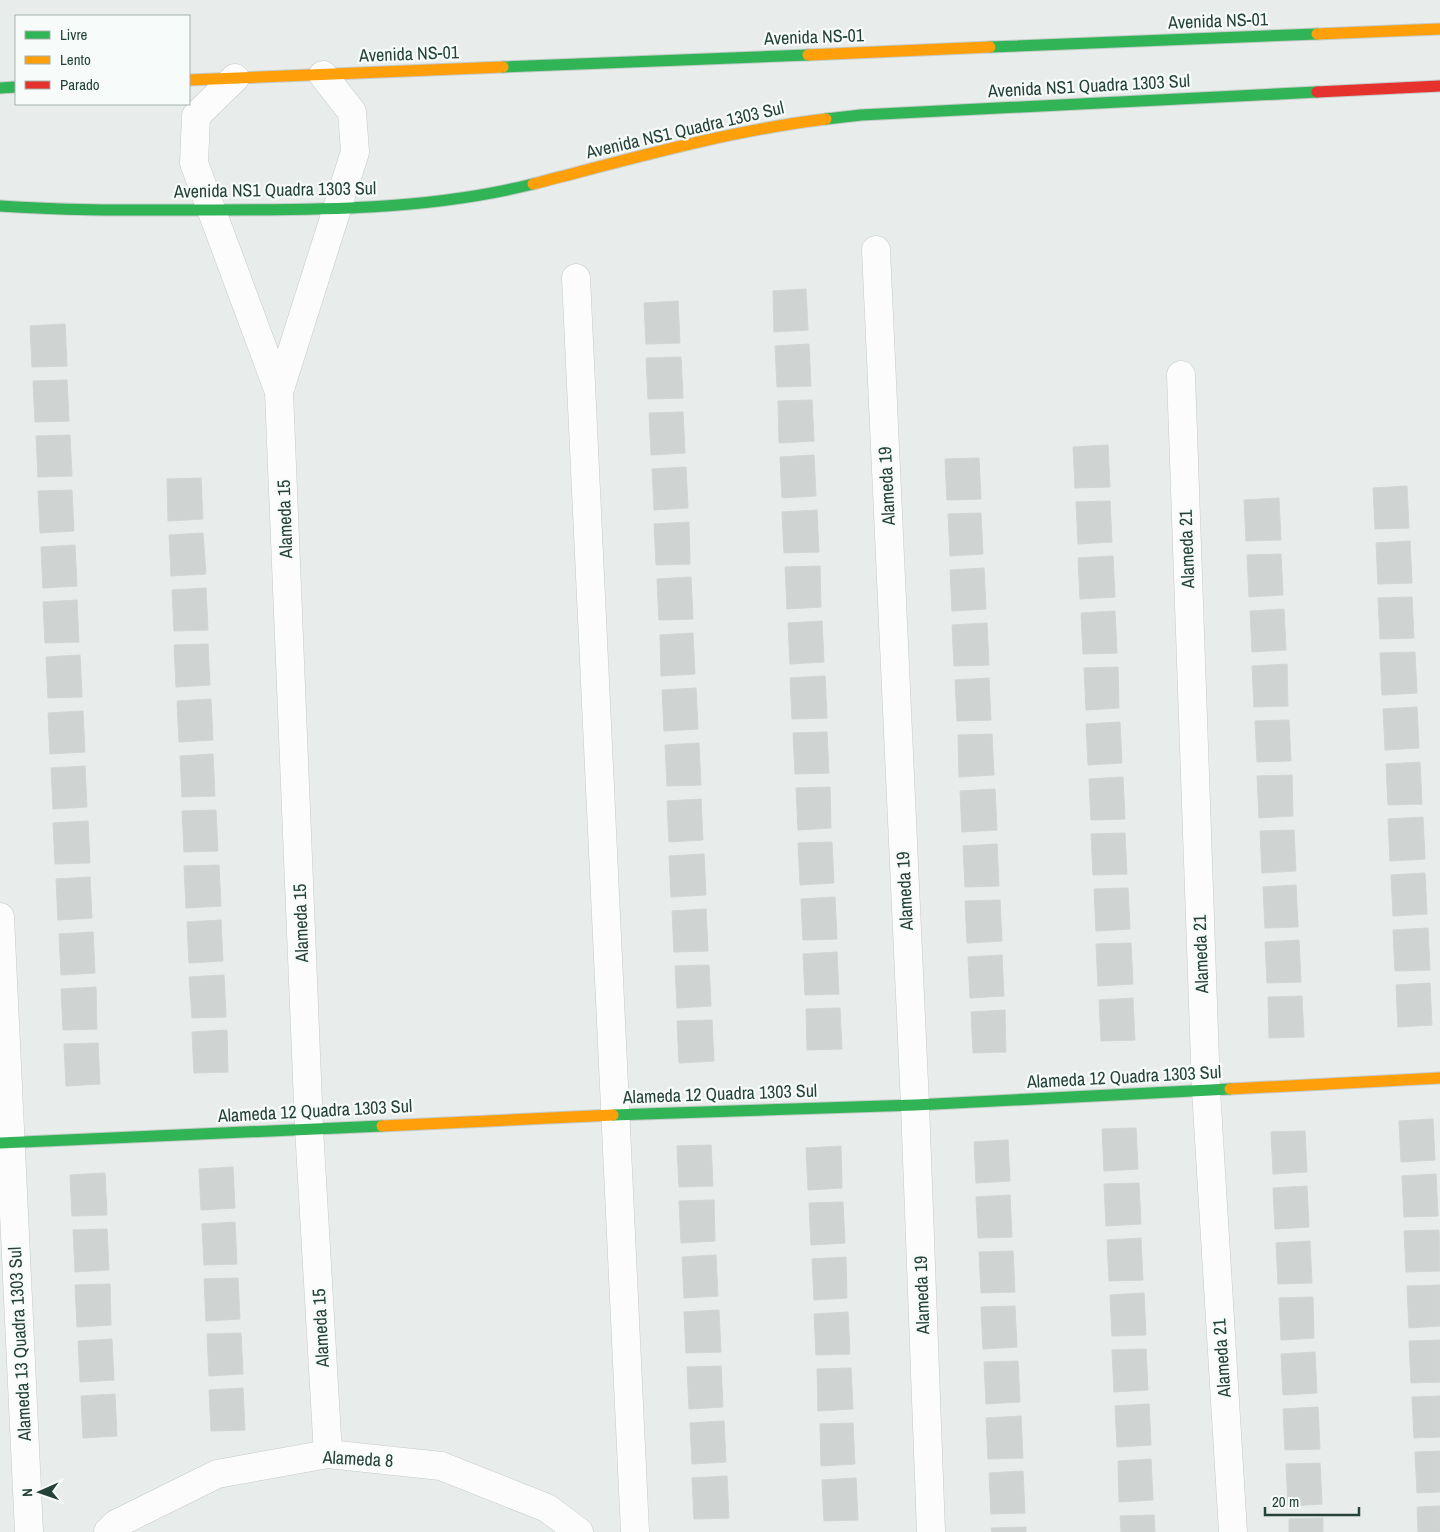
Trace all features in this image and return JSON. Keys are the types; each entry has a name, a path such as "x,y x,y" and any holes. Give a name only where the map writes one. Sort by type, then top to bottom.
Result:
{"street":[{"name":"Avenida NS-01","path":"190,80 1440,29"},
{"path":"279,392 339,210 355,152 352,112 324,74"},
{"path":"235,78 196,116 194,163 279,392"},
{"name":"Avenida NS1 Quadra 1303 Sul","path":"0,206 54,210 339,210 472,196 525,186 718,136 777,125 861,114 1440,86"},
{"path":"0,88 15,87"},
{"name":"Alameda 19","path":"876,250 915,1106 931,1532"},
{"path":"576,278 635,1532"},
{"name":"Alameda 21","path":"1181,375 1206,1090 1233,1532"},
{"name":"Alameda 15","path":"279,392 309,1128 328,1454"},
{"name":"Alameda 13 Quadra 1303 Sul","path":"0,917 5,1142 29,1532"},
{"name":"Alameda 12 Quadra 1303 Sul","path":"5,1142 614,1115 915,1106 1440,1078"},
{"name":"Alameda 8","path":"108,1532 116,1524 217,1474 328,1454 441,1466 548,1508 579,1532"}],"building":[{"path":"806,289 808,330 774,332 773,291"},
{"path":"678,301 680,343 646,344 644,303"},
{"path":"65,324 67,366 32,367 30,326"},
{"path":"809,344 811,386 777,387 775,346"},
{"path":"681,357 683,398 648,399 646,358"},
{"path":"67,380 69,421 35,422 33,381"},
{"path":"812,400 814,441 779,443 778,401"},
{"path":"683,412 685,453 651,455 649,413"},
{"path":"70,435 72,476 38,477 36,436"},
{"path":"1108,445 1110,487 1075,488 1073,447"},
{"path":"814,455 816,496 782,498 780,457"},
{"path":"979,458 981,499 947,500 945,459"},
{"path":"686,467 688,508 654,510 652,469"},
{"path":"201,478 203,519 168,521 167,479"},
{"path":"1407,486 1409,528 1375,529 1373,488"},
{"path":"72,490 74,531 40,533 38,491"},
{"path":"1279,498 1281,540 1246,541 1244,500"},
{"path":"1110,501 1112,542 1078,544 1076,502"},
{"path":"817,510 819,552 784,553 782,512"},
{"path":"981,513 983,554 950,556 948,514"},
{"path":"689,522 690,564 656,565 654,524"},
{"path":"203,533 206,574 171,576 169,535"},
{"path":"1410,541 1412,583 1378,584 1376,543"},
{"path":"75,545 77,586 43,588 41,547"},
{"path":"1281,554 1283,595 1249,597 1247,555"},
{"path":"1113,556 1115,597 1080,599 1078,558"},
{"path":"820,566 821,607 787,609 785,567"},
{"path":"984,568 986,609 952,611 950,570"},
{"path":"691,577 693,619 659,620 657,579"},
{"path":"206,588 208,630 174,631 172,590"},
{"path":"1412,597 1414,638 1380,639 1378,598"},
{"path":"77,600 79,642 45,643 43,602"},
{"path":"1284,609 1286,650 1252,652 1250,611"},
{"path":"1115,611 1117,653 1083,654 1081,613"},
{"path":"822,621 824,662 790,664 788,623"},
{"path":"987,623 989,665 954,666 952,625"},
{"path":"693,633 695,674 661,676 660,635"},
{"path":"208,644 210,685 176,687 174,645"},
{"path":"1415,652 1417,693 1382,695 1380,653"},
{"path":"80,655 82,697 48,698 46,657"},
{"path":"1287,664 1288,706 1254,707 1252,666"},
{"path":"1118,667 1119,708 1086,710 1084,668"},
{"path":"825,676 827,718 792,719 790,678"},
{"path":"989,678 991,720 957,721 955,680"},
{"path":"696,688 698,729 664,731 662,690"},
{"path":"211,699 213,740 179,742 177,701"},
{"path":"1417,707 1419,748 1385,750 1383,709"},
{"path":"83,711 85,752 50,754 48,713"},
{"path":"1289,720 1291,761 1257,762 1255,721"},
{"path":"1120,722 1122,763 1088,765 1086,724"},
{"path":"827,732 829,773 795,774 793,733"},
{"path":"992,734 994,775 959,777 958,735"},
{"path":"699,743 701,785 667,786 665,745"},
{"path":"213,754 215,796 182,797 180,756"},
{"path":"1420,762 1422,804 1388,805 1386,764"},
{"path":"85,766 87,807 53,809 51,768"},
{"path":"1292,775 1293,816 1259,818 1257,776"},
{"path":"1123,777 1125,819 1091,820 1089,779"},
{"path":"830,787 831,828 798,830 796,788"},
{"path":"995,789 997,830 962,832 960,791"},
{"path":"701,799 703,840 669,842 667,801"},
{"path":"216,810 218,851 184,852 182,811"},
{"path":"1423,817 1425,859 1390,861 1388,819"},
{"path":"88,821 90,863 55,864 53,823"},
{"path":"1294,830 1296,871 1262,873 1260,831"},
{"path":"1125,833 1127,874 1093,875 1091,834"},
{"path":"832,842 834,883 800,885 798,843"},
{"path":"997,844 999,886 965,887 963,846"},
{"path":"704,854 706,895 671,897 669,856"},
{"path":"219,865 221,906 186,908 184,866"},
{"path":"1425,873 1427,914 1393,916 1391,875"},
{"path":"90,877 92,918 58,920 56,879"},
{"path":"1296,885 1298,927 1265,928 1263,887"},
{"path":"1128,888 1130,929 1096,931 1094,889"},
{"path":"835,897 837,939 803,940 801,899"},
{"path":"1000,900 1002,941 967,943 965,901"},
{"path":"706,909 708,951 674,952 672,911"},
{"path":"221,920 223,961 189,963 187,922"},
{"path":"1428,928 1430,970 1395,971 1393,930"},
{"path":"93,932 95,973 61,975 59,934"},
{"path":"1299,940 1301,982 1267,983 1265,942"},
{"path":"1131,943 1133,984 1098,986 1096,944"},
{"path":"837,952 839,994 805,995 803,954"},
{"path":"1002,955 1004,996 970,998 968,957"},
{"path":"709,965 711,1006 677,1008 675,966"},
{"path":"224,975 226,1017 192,1018 189,977"},
{"path":"1430,983 1432,1025 1398,1027 1396,985"},
{"path":"96,987 97,1029 63,1030 61,989"},
{"path":"1302,996 1304,1037 1269,1038 1268,997"},
{"path":"1133,998 1135,1040 1101,1041 1099,1000"},
{"path":"840,1008 842,1049 807,1050 806,1009"},
{"path":"1005,1010 1006,1052 973,1053 971,1012"},
{"path":"712,1020 714,1061 679,1063 677,1021"},
{"path":"227,1030 228,1072 194,1073 192,1032"},
{"path":"98,1043 100,1084 66,1086 64,1044"},
{"path":"1433,1119 1435,1160 1401,1162 1399,1121"},
{"path":"1136,1128 1138,1169 1104,1171 1102,1129"},
{"path":"1305,1131 1307,1172 1273,1174 1271,1132"},
{"path":"1008,1140 1010,1181 976,1183 974,1142"},
{"path":"711,1145 713,1186 679,1187 677,1146"},
{"path":"841,1146 842,1188 808,1190 806,1148"},
{"path":"233,1167 235,1208 201,1210 199,1169"},
{"path":"105,1173 107,1215 72,1216 70,1175"},
{"path":"1436,1174 1438,1216 1404,1217 1402,1176"},
{"path":"1139,1183 1141,1224 1106,1226 1104,1184"},
{"path":"1307,1186 1309,1227 1275,1229 1273,1188"},
{"path":"1010,1195 1012,1237 978,1238 976,1197"},
{"path":"714,1200 715,1241 681,1243 679,1201"},
{"path":"843,1202 845,1243 811,1245 809,1203"},
{"path":"235,1222 237,1264 204,1265 202,1224"},
{"path":"107,1229 109,1270 75,1272 73,1230"},
{"path":"1439,1230 1440,1271 1406,1272 1404,1231"},
{"path":"1141,1238 1143,1280 1109,1281 1107,1240"},
{"path":"1310,1241 1312,1283 1278,1284 1276,1243"},
{"path":"1013,1251 1015,1292 981,1293 979,1252"},
{"path":"716,1255 718,1296 684,1298 682,1257"},
{"path":"846,1257 847,1298 814,1300 812,1259"},
{"path":"238,1278 240,1319 206,1321 204,1279"},
{"path":"110,1284 111,1325 77,1327 75,1285"},
{"path":"1440,1285 1440,1326 1409,1328 1407,1286"},
{"path":"1144,1293 1146,1335 1112,1336 1110,1295"},
{"path":"1313,1297 1314,1338 1281,1340 1279,1298"},
{"path":"1015,1306 1017,1347 983,1349 981,1307"},
{"path":"719,1310 721,1352 686,1353 684,1312"},
{"path":"848,1312 850,1354 816,1355 814,1314"},
{"path":"241,1333 243,1374 209,1376 207,1334"},
{"path":"112,1339 114,1380 80,1382 78,1341"},
{"path":"1440,1340 1440,1382 1411,1383 1409,1341"},
{"path":"1146,1349 1148,1390 1114,1392 1112,1350"},
{"path":"1315,1352 1317,1393 1283,1395 1281,1354"},
{"path":"1018,1361 1020,1402 986,1404 984,1362"},
{"path":"721,1366 723,1407 689,1409 687,1367"},
{"path":"851,1368 853,1409 818,1411 817,1369"},
{"path":"243,1388 245,1430 211,1431 209,1390"},
{"path":"115,1394 117,1436 83,1438 81,1396"},
{"path":"1440,1396 1440,1437 1414,1438 1412,1397"},
{"path":"1149,1404 1151,1445 1117,1447 1115,1406"},
{"path":"1318,1407 1320,1449 1285,1450 1283,1409"},
{"path":"1021,1416 1023,1458 988,1459 986,1418"},
{"path":"724,1421 726,1462 692,1464 690,1423"},
{"path":"853,1423 855,1464 821,1466 820,1424"},
{"path":"1440,1451 1440,1492 1417,1493 1415,1452"},
{"path":"1151,1459 1153,1500 1119,1502 1118,1461"},
{"path":"1320,1463 1322,1504 1288,1506 1286,1464"},
{"path":"1023,1471 1025,1513 991,1514 989,1473"},
{"path":"727,1476 729,1518 694,1519 692,1478"},
{"path":"856,1478 858,1520 824,1521 822,1480"},
{"path":"1440,1506 1440,1532 1418,1532 1417,1507"},
{"path":"1154,1515 1155,1532 1121,1532 1120,1516"},
{"path":"1323,1518 1323,1532 1289,1532 1289,1519"},
{"path":"1026,1527 1026,1532 992,1532 991,1528"}],"traffic: fast":[{"path":"990,47 1317,34"},
{"path":"503,67 808,55"},
{"path":"0,88 15,87"},
{"path":"826,119 861,115 1317,92"},
{"path":"0,206 106,210 333,209 414,204 494,193 533,184"},
{"path":"613,1115 915,1105 1230,1089"},
{"path":"0,1143 382,1126"}],"traffic: slow":[{"path":"1317,34 1440,29"},
{"path":"808,55 990,47"},
{"path":"190,80 503,67"},
{"path":"533,184 715,138 826,119"},
{"path":"1230,1089 1440,1078"},
{"path":"382,1126 613,1115"}],"traffic: jam":[{"path":"1317,92 1440,86"}]}
